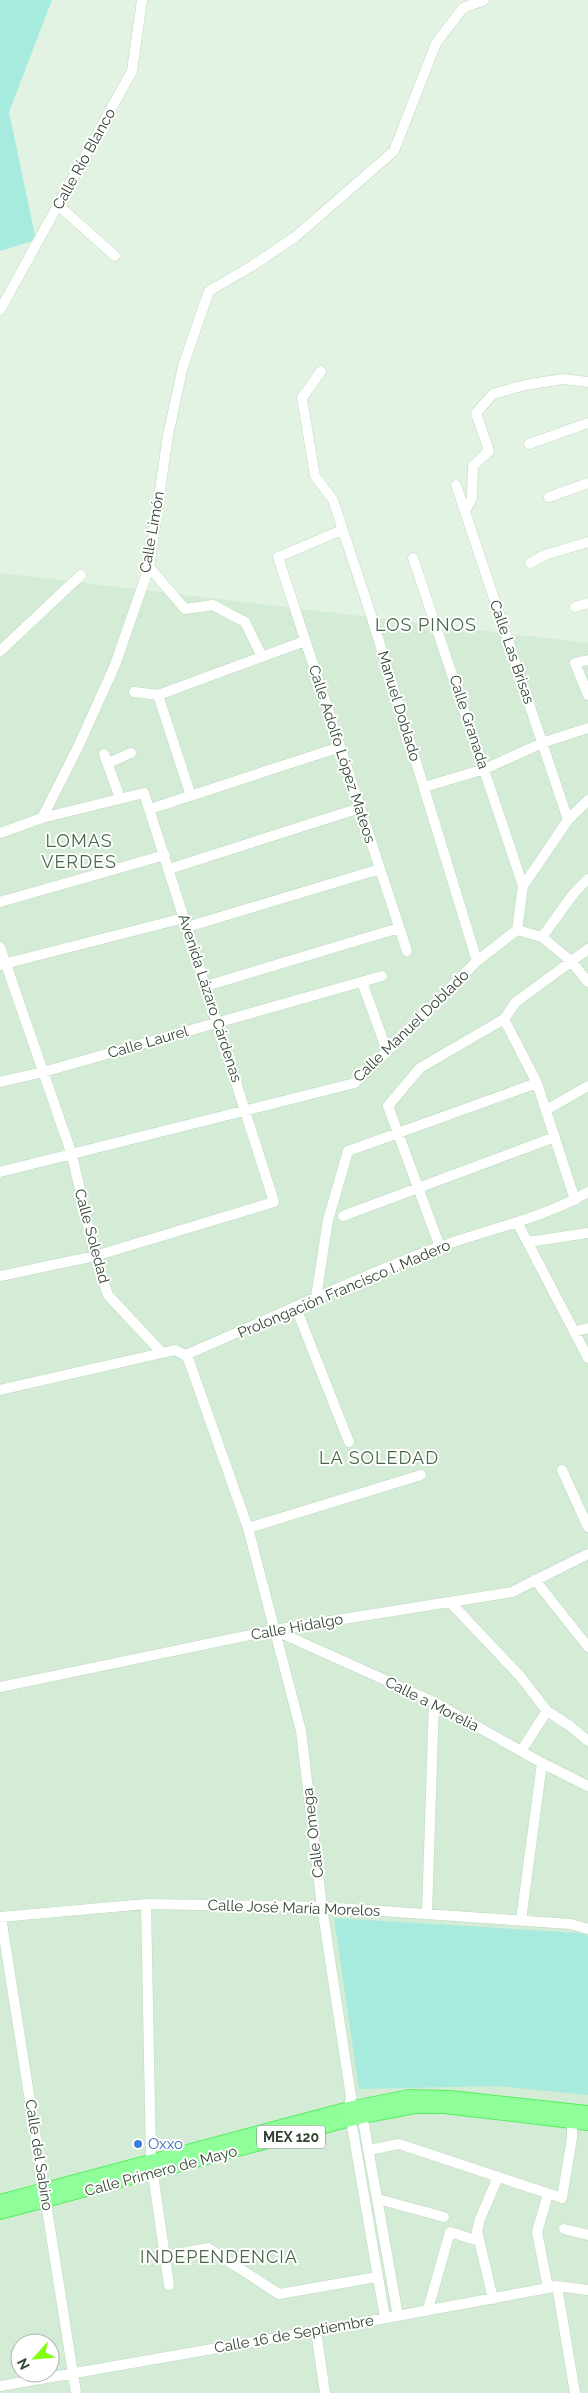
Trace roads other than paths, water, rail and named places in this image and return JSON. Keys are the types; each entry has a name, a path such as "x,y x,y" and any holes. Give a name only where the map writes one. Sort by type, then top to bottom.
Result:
{"main road":[{"name":"Calle Primero de Mayo","path":"0,2213 45,2195 151,2160 409,2096 428,2096 588,2112"},
{"name":"Calle Primero de Mayo","path":"0,2200 45,2195 153,2174 355,2110 444,2107 588,2124"}],"street":[{"name":"Calle Río Blanco","path":"0,310 132,71 142,0"},
{"name":"Calle Limón","path":"42,818 115,665 149,567 168,435 181,375 209,291 252,266 295,237 394,151 436,43 463,8 484,0"},
{"path":"58,205 115,256"},
{"name":"Manuel Doblado","path":"321,371 302,398 315,476 332,500 424,787 477,961"},
{"path":"465,511 472,498 472,466 489,451 476,413 493,394 525,385 563,379 588,382"},
{"path":"529,444 588,423"},
{"path":"549,497 588,483"},
{"name":"Calle Las Brisas","path":"456,485 568,820"},
{"name":"Calle Adolfo López Mateos","path":"342,530 278,557 407,951"},
{"path":"530,563 588,542"},
{"name":"Calle Granada","path":"413,558 523,886"},
{"path":"149,567 185,609 213,605 245,622 262,657"},
{"path":"0,651 81,575"},
{"path":"574,607 588,602"},
{"path":"134,692 158,695 305,641"},
{"path":"588,660 576,663 588,696"},
{"path":"158,695 191,796"},
{"path":"424,787 485,769 542,743 588,728"},
{"path":"150,809 340,747"},
{"path":"0,833 42,818 120,798 106,759 131,753"},
{"name":"Avenida Lázaro Cárdenas","path":"95,1256 274,1202 144,793 120,798"},
{"path":"588,800 568,820 523,886 519,931 539,937 571,961 588,982"},
{"path":"169,869 360,808"},
{"path":"0,902 165,855"},
{"path":"2,964 186,922 380,869"},
{"path":"539,937 574,893 588,879"},
{"path":"206,986 399,928"},
{"name":"Calle Manuel Doblado","path":"0,1172 355,1083 477,961 519,931"},
{"name":"Calle Soledad","path":"0,947 2,964 72,1155 95,1256 108,1295 162,1353"},
{"path":"440,1247 388,1106 420,1068 504,1019 516,1002 588,949"},
{"name":"Calle Laurel","path":"0,1082 43,1072 382,976"},
{"path":"362,982 387,1051"},
{"path":"504,1019 537,1083 575,1200"},
{"path":"316,1297 328,1220 348,1151 537,1083"},
{"path":"546,1110 588,1086"},
{"path":"343,1216 555,1137"},
{"name":"Prolongación Francisco I. Madero","path":"185,1355 296,1308 316,1297 440,1247 517,1222 575,1200 588,1192"},
{"path":"517,1222 588,1358"},
{"path":"528,1242 588,1233"},
{"path":"0,1276 95,1256"},
{"path":"296,1308 348,1442"},
{"path":"574,1332 588,1328"},
{"path":"0,1390 175,1350 185,1355 248,1528 274,1630"},
{"path":"562,1470 588,1527"},
{"path":"248,1528 421,1475"},
{"name":"Calle Hidalgo","path":"0,1687 274,1630 512,1592 588,1554"},
{"path":"535,1580 588,1647"},
{"path":"450,1602 520,1676 547,1711 588,1741"},
{"name":"Calle a Morelia","path":"274,1630 434,1702 542,1763 588,1786"},
{"name":"Calle Omega","path":"274,1630 301,1731 322,1908 355,2110 377,2277 385,2318"},
{"path":"427,1913 434,1702"},
{"path":"522,1751 547,1711"},
{"path":"521,1920 542,1763"},
{"path":"146,1904 151,2160 169,2284"},
{"name":"Calle José María Morelos","path":"0,1917 146,1904 322,1908 427,1913 571,1924 588,1929"},
{"name":"Calle del Sabino","path":"0,1917 76,2393"},
{"path":"369,2150 399,2144 562,2198 574,2122 571,2109"},
{"name":"Calle Omega","path":"355,2110 369,2150 398,2316"},
{"path":"493,2299 477,2231 480,2219 498,2177"},
{"path":"548,2194 537,2232 552,2287 575,2393"},
{"path":"378,2199 444,2217"},
{"path":"564,2229 588,2235"},
{"path":"428,2309 450,2232 479,2241"},
{"path":"166,2256 208,2248 279,2294 377,2277"},
{"name":"Calle 16 de Septiembre","path":"0,2386 316,2331 552,2287 588,2290"},
{"path":"316,2331 325,2393"}],"place":[{"name":"Oxxo","path":"138,2144"}],"district":[{"name":"LOS PINOS","path":"426,625"},
{"name":"LOMAS VERDES","path":"79,851"},
{"name":"LA SOLEDAD","path":"379,1458"},
{"name":"INDEPENDENCIA","path":"219,2257"}]}
